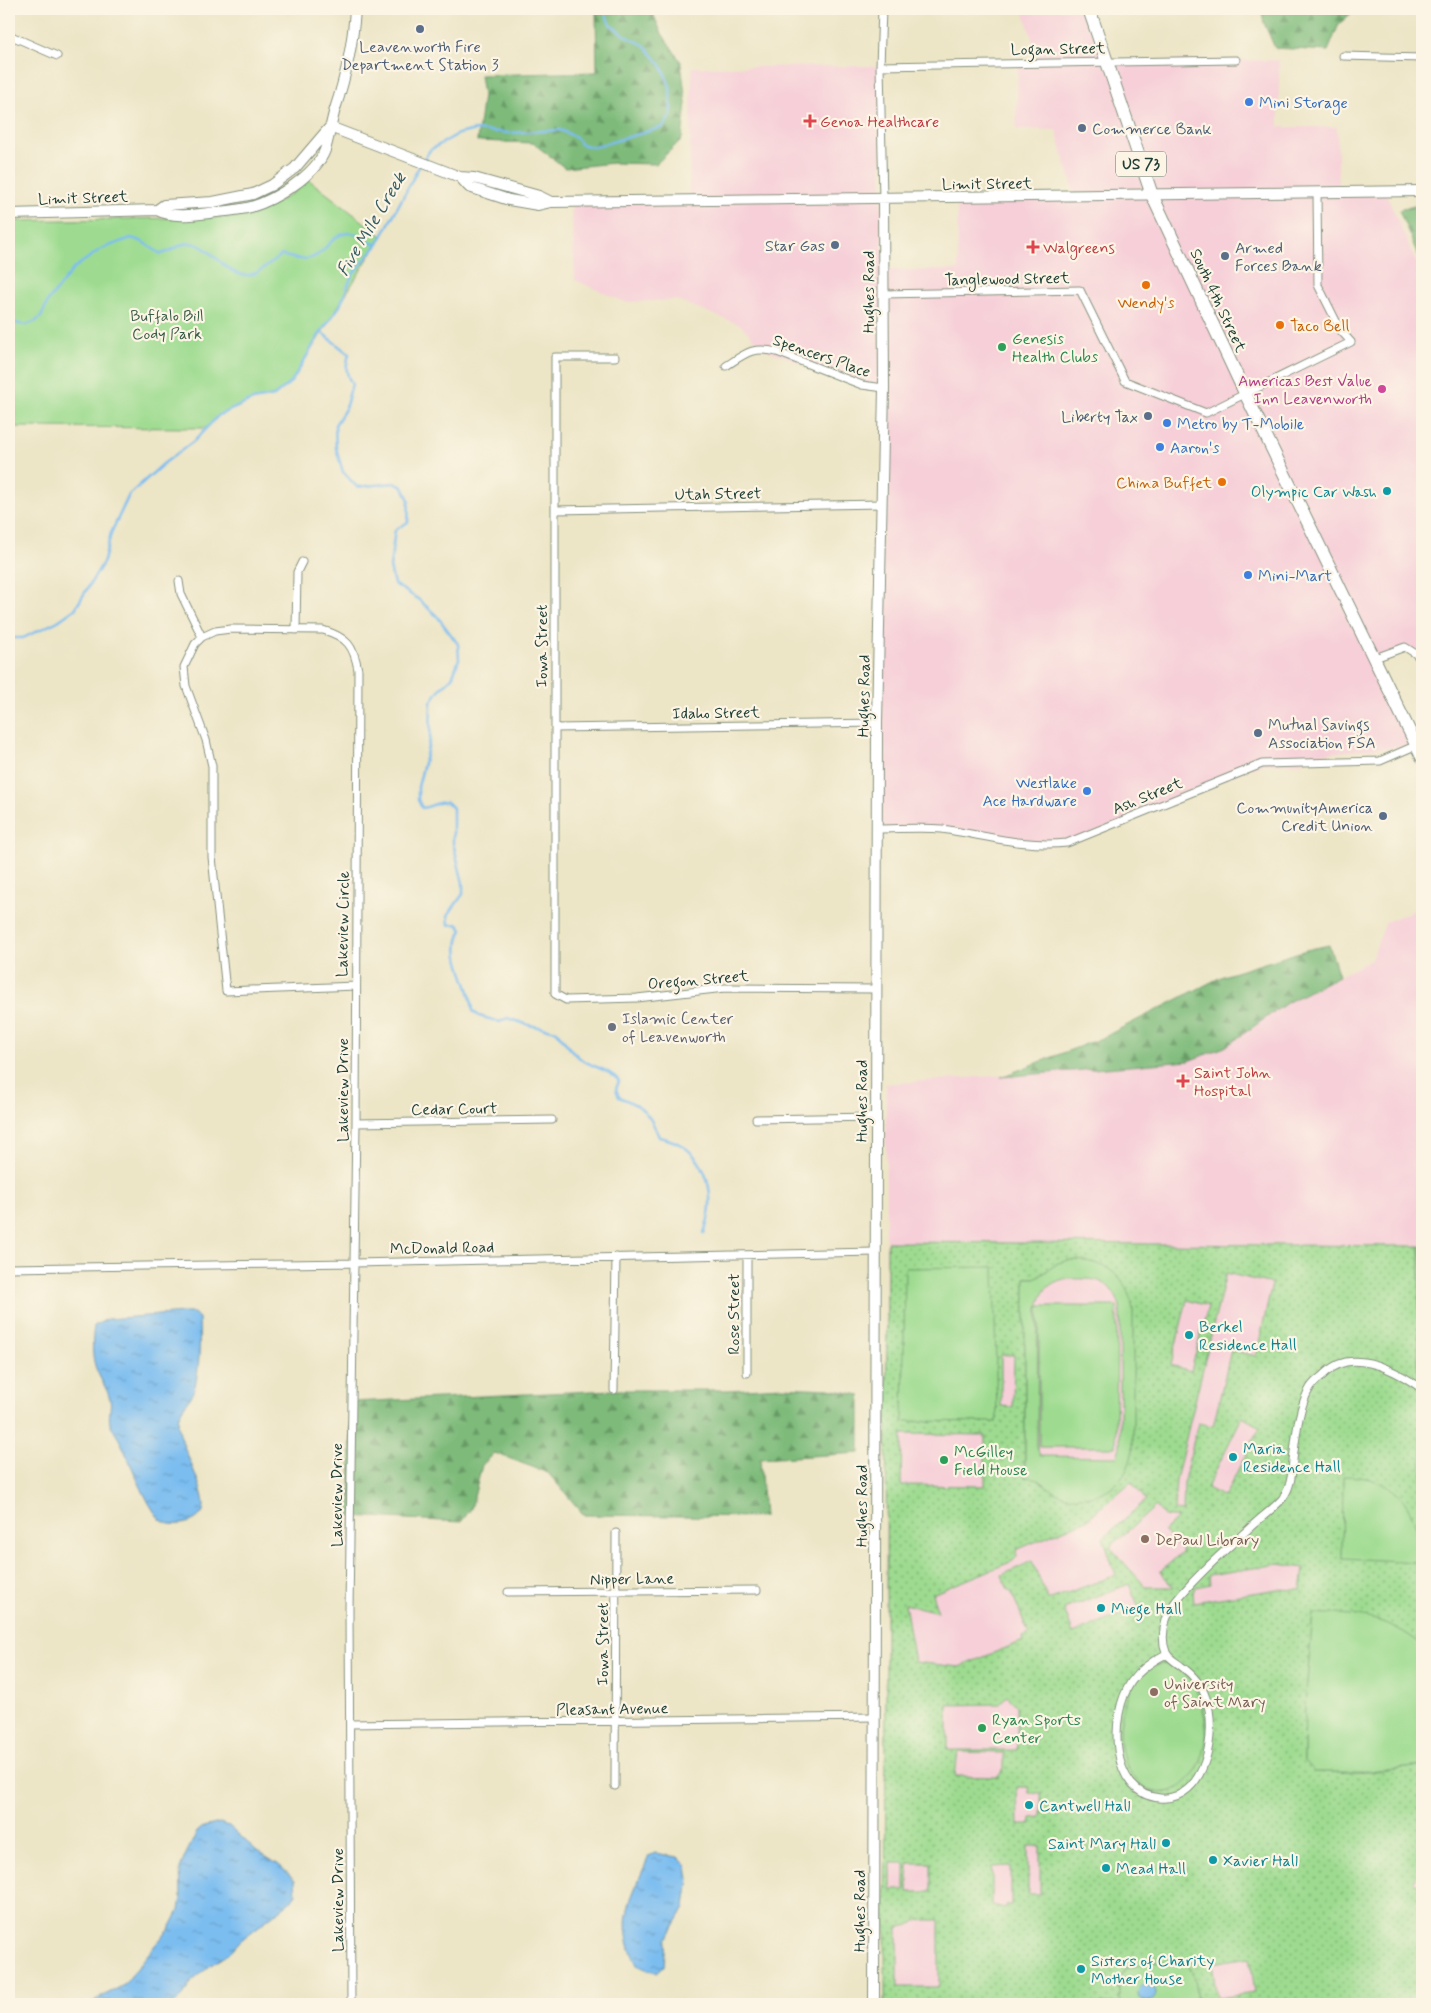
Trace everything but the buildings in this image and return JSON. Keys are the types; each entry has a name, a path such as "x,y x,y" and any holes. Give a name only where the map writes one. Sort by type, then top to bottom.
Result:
{"highway":[{"name":"South 4th Street","path":"1089,9 1152,195 1245,393 1420,748"}],"street":[{"path":"330,127 346,76 354,32 355,9"},
{"path":"882,9 880,66 883,199"},
{"path":"9,35 57,56"},
{"path":"1343,56 1422,58"},
{"name":"Logan Street","path":"880,66 1236,60"},
{"name":"Limit Street","path":"9,214 157,210 165,214 228,211 251,207 270,199 304,177 325,151 330,127 460,177 474,178 539,196 551,202 1422,191"},
{"path":"1245,393 1351,342 1341,331 1318,286 1317,193"},
{"name":"Hughes Road","path":"874,2004 876,989 878,724 884,388 883,199"},
{"name":"Tanglewood Street","path":"883,294 1080,290 1125,381 1206,413 1245,393"},
{"name":"Spencers Place","path":"726,366 750,350 764,349 777,352 862,385 884,388"},
{"name":"Iowa Street","path":"554,994 555,357 615,357"},
{"name":"Utah Street","path":"556,510 882,504"},
{"path":"296,630 297,572 302,562"},
{"path":"179,581 181,594 202,637"},
{"name":"Lakeview Circle","path":"231,629 296,630 323,630 337,634 349,644 356,656 356,986 226,991 212,857 212,766 206,740 186,686 184,667 195,644 202,637 215,631 231,629"},
{"path":"1375,658 1405,647 1416,654 1422,661"},
{"name":"Idaho Street","path":"554,728 878,724"},
{"name":"Ash Street","path":"877,829 941,829 1046,846 1067,843 1262,764 1380,761 1420,748"},
{"name":"Lakeview Drive","path":"351,2004 351,1412 356,1123 356,986"},
{"name":"Oregon Street","path":"554,994 566,1000 637,998 725,988 876,989"},
{"path":"756,1120 876,1117"},
{"name":"Cedar Court","path":"356,1123 552,1120"},
{"name":"McDonald Road","path":"9,1268 747,1256 875,1252"},
{"name":"Rose Street","path":"747,1256 747,1373"},
{"path":"614,1390 616,1257"},
{"path":"1166,1654 1143,1668 1132,1680 1121,1702 1116,1738 1121,1764 1127,1776 1135,1787 1146,1794 1158,1798 1169,1798 1182,1794 1195,1783 1211,1741 1210,1712 1206,1697 1196,1679 1166,1654 1163,1634 1165,1620 1171,1607 1195,1579 1282,1498 1291,1480 1296,1435 1301,1413 1311,1387 1325,1372 1339,1363 1356,1360 1384,1368 1411,1380 1422,1389"},
{"name":"Iowa Street","path":"615,1786 616,1533"},
{"name":"Nipper Lane","path":"508,1592 756,1590"},
{"name":"Pleasant Avenue","path":"350,1724 615,1722 875,1717"}],"shaded area":[{"path":"1023,9 1089,9 1106,61 1279,60 1279,127 1337,127 1339,192 1385,192 1422,275 1422,658 1405,647 1375,658 1417,745 1316,754 1302,763 1262,764 1067,843 1046,846 941,829 877,829 884,388 862,385 764,349 741,325 676,300 625,302 575,280 571,198 689,201 692,67 880,66 883,270 958,270 957,198 1075,196 1056,130 1016,129 1018,63 1039,63"},
{"name":"University of Saint Mary","path":"1422,907 1422,1246 1418,1375 1422,1379 1422,2004 885,2004 886,1084 1188,1061 1225,1047 1288,1002 1371,960 1386,922"}],"green space":[{"path":"596,9 651,9 661,32 681,62 686,103 682,139 656,164 613,163 565,168 533,143 477,141 483,95 480,75 597,72"},
{"path":"1261,9 1356,9 1339,24 1328,51 1275,48 1264,23"},
{"name":"Buffalo Bill Cody Park","path":"309,180 382,236 292,381 274,396 253,400 219,415 206,428 9,427 9,221 231,217 253,212 273,204 291,194"},
{"path":"1422,204 1422,265 1399,210"},
{"path":"1329,945 1339,976 1288,1002 1225,1047 1188,1061 1001,1077 1104,1037 1223,976 1306,950"},
{"name":"University of Saint Mary","path":"887,1242 1420,1246 1418,1375 1422,1379 1422,1645 1397,1629 1370,1621 1313,1615 1305,1707 1304,1761 1315,1772 1369,1772 1422,1766 1422,1869 1412,1881 1422,1885 1422,2004 1197,2004 1191,1969 1174,1960 1171,1963 1155,1962 1119,1980 1119,2000 1122,2004 885,2004","holes":["1046,1271 1119,1277 1133,1450 1129,1462 1120,1477 1106,1490 1045,1485 1036,1477 1025,1477 1025,1278 1037,1278","1226,1273 1272,1284 1256,1356 1231,1350 1213,1426 1198,1423 1184,1480 1183,1512 1174,1511 1176,1480","1187,1300 1208,1306 1191,1371 1171,1365","1001,1355 1014,1355 1013,1407 1001,1406","1242,1417 1260,1427 1224,1497 1207,1488","902,1434 985,1435 985,1486 901,1485","1131,1482 1146,1500 1103,1538 1116,1575 1048,1600 1032,1561 1002,1575 1008,1590 1011,1591 1029,1634 1022,1637 1023,1641 959,1667 915,1662 905,1604 938,1612 932,1594 1013,1561 1017,1557 1016,1550 1085,1521","1156,1506 1164,1516 1178,1518 1164,1531 1183,1551 1160,1572 1174,1587 1146,1587 1110,1547","1279,1564 1304,1568 1301,1590 1278,1589 1194,1602 1193,1592 1196,1587 1210,1584 1209,1575","1129,1584 1139,1608 1073,1633 1064,1609","1161,1664 1168,1664 1188,1677 1202,1704 1207,1726 1201,1759 1192,1776 1178,1788 1165,1793 1156,1665","1007,1696 1017,1706 1017,1750 948,1750 948,1705 999,1704","958,1752 1004,1753 1004,1768 998,1777 955,1776","1017,1787 1028,1787 1029,1793 1041,1793 1041,1817 1031,1818 1030,1825 1018,1825","1028,1846 1040,1846 1040,1894 1028,1894","891,1863 905,1863 905,1890 891,1890","908,1863 931,1863 931,1892 908,1892","1011,1866 1011,1905 1006,1905 1005,1908 992,1905 992,1867","916,1920 939,1920 939,1987 898,1987 898,1927 908,1925","1250,1957 1255,1993 1217,1998 1212,1963"]},
{"path":"1420,1246 1422,1246 1422,1379 1418,1375"},
{"path":"1069,1260 1082,1261 1103,1266 1112,1271 1125,1286 1133,1309 1133,1450 1127,1469 1121,1479 1107,1490 1090,1496 1072,1497 1064,1495 1035,1478 1025,1477 1025,1278 1037,1278 1058,1263","holes":["1064,1279 1091,1279 1105,1284 1116,1296 1120,1306 1120,1447 1117,1457 1040,1456 1037,1447 1038,1308 1041,1297 1046,1289"]},
{"path":"994,1267 997,1422 903,1421 905,1268"},
{"path":"1039,1306 1117,1306 1116,1447 1039,1447"},
{"path":"781,1387 829,1389 860,1395 860,1453 760,1459 764,1517 584,1515 548,1473 495,1453 482,1465 471,1509 461,1522 350,1516 351,1402 614,1390 728,1390"},
{"path":"1343,1476 1379,1482 1392,1489 1403,1499 1410,1511 1415,1526 1418,1543 1418,1562 1342,1558"},
{"path":"1313,1614 1343,1614 1371,1619 1397,1628 1422,1645 1422,1766 1369,1772 1314,1772 1304,1761 1305,1707"},
{"path":"1161,1664 1178,1668 1186,1675 1199,1696 1206,1721 1206,1741 1196,1771 1186,1782 1175,1789 1163,1792 1151,1790 1139,1782 1128,1768 1120,1740 1124,1708 1129,1693 1137,1680 1148,1670"},
{"path":"1174,1960 1187,1964 1190,1969 1195,1983 1197,2004 1122,2004 1119,2000 1119,1980 1126,1969 1149,1962 1171,1963"}],"water":[{"path":"194,1313 199,1318 199,1354 194,1390 180,1412 178,1420 179,1430 204,1503 203,1511 197,1518 188,1523 173,1524 160,1519 155,1513 111,1425 109,1419 110,1399 95,1366 93,1337 94,1326 107,1319"},
{"path":"220,1823 229,1826 257,1851 279,1865 295,1880 296,1894 290,1902 190,1983 184,1995 174,2004 92,2004 99,1998 124,1985 169,1930 179,1911 181,1896 180,1868 186,1854 197,1832 203,1827"},
{"path":"655,1853 678,1857 687,1866 689,1879 685,1907 666,1940 664,1966 657,1972 637,1965 630,1949 626,1921 628,1909 637,1884 649,1856"},
{"path":"1143,1984 1151,1984 1156,1989 1154,2000 1143,2002 1138,1997 1138,1989"}],"waterway":[{"name":"Five Mile Creek","path":"423,161 430,150 458,134 476,130 509,133 560,130 576,137 580,144 594,147 663,127 671,116 670,86 661,65 644,45 626,36 610,24 603,9"},
{"name":"Five Mile Creek","path":"9,638 23,638 58,621 75,609 104,561 111,533 129,495 163,464 194,441 219,415 253,400 274,396 292,381 321,332 340,306 352,275 378,244 420,165"},
{"path":"9,322 26,325 36,321 41,317 48,301 74,268 101,249 131,238 141,241 161,254 185,244 197,244 228,268 244,275 257,273 282,255 298,259 317,255 341,235 354,233 373,244 378,244"},
{"path":"321,332 349,354 347,369 348,377 352,384 345,409 335,425 336,448 343,472 357,487 394,483 403,487 409,500 408,522 395,530 390,567 394,584 418,599 437,616 458,644 459,659 452,678 440,689 431,702 430,739 418,787 418,800 422,808 443,802 447,802 453,808 453,843 463,883 463,894 448,915 449,925 458,924 462,930 457,950 472,1001 473,1011 479,1016 500,1022 507,1018 557,1031 577,1056 616,1077 619,1081 616,1089 619,1097 645,1112 659,1137 675,1142 688,1150 698,1161 705,1173 709,1187 710,1202 704,1233"}],"place":[{"name":"Leavenworth Fire Department Station 3","path":"420,29"},
{"name":"Mini Storage","path":"1249,102"},
{"name":"Genoa Healthcare","path":"810,121"},
{"name":"Commerce Bank","path":"1082,128"},
{"name":"Star Gas","path":"835,245"},
{"name":"Walgreens","path":"1033,247"},
{"name":"Armed Forces Bank","path":"1225,256"},
{"name":"Wendy's","path":"1146,285"},
{"name":"Taco Bell","path":"1280,325"},
{"name":"Genesis Health Clubs","path":"1002,347"},
{"name":"Americas Best Value Inn Leavenworth","path":"1382,389"},
{"name":"Liberty Tax","path":"1148,416"},
{"name":"Metro by T-Mobile","path":"1167,423"},
{"name":"Aaron's","path":"1160,447"},
{"name":"China Buffet","path":"1222,482"},
{"name":"Olympic Car Wash","path":"1387,491"},
{"name":"Mini-Mart","path":"1248,575"},
{"name":"Mutual Savings Association FSA","path":"1258,733"},
{"name":"Westlake Ace Hardware","path":"1087,791"},
{"name":"CommunityAmerica Credit Union","path":"1383,816"},
{"name":"Islamic Center of Leavenworth","path":"612,1027"},
{"name":"Saint John Hospital","path":"1183,1081"},
{"name":"Berkel Residence Hall","path":"1189,1335"},
{"name":"Maria Residence Hall","path":"1233,1457"},
{"name":"McGilley Field House","path":"944,1460"},
{"name":"DePaul Library","path":"1145,1539"},
{"name":"Miege Hall","path":"1101,1608"},
{"name":"University of Saint Mary","path":"1154,1692"},
{"name":"Ryan Sports Center","path":"982,1728"},
{"name":"Cantwell Hall","path":"1029,1805"},
{"name":"Saint Mary Hall","path":"1166,1843"},
{"name":"Xavier Hall","path":"1213,1860"},
{"name":"Mead Hall","path":"1106,1868"},
{"name":"Sisters of Charity Mother House","path":"1081,1969"}]}
